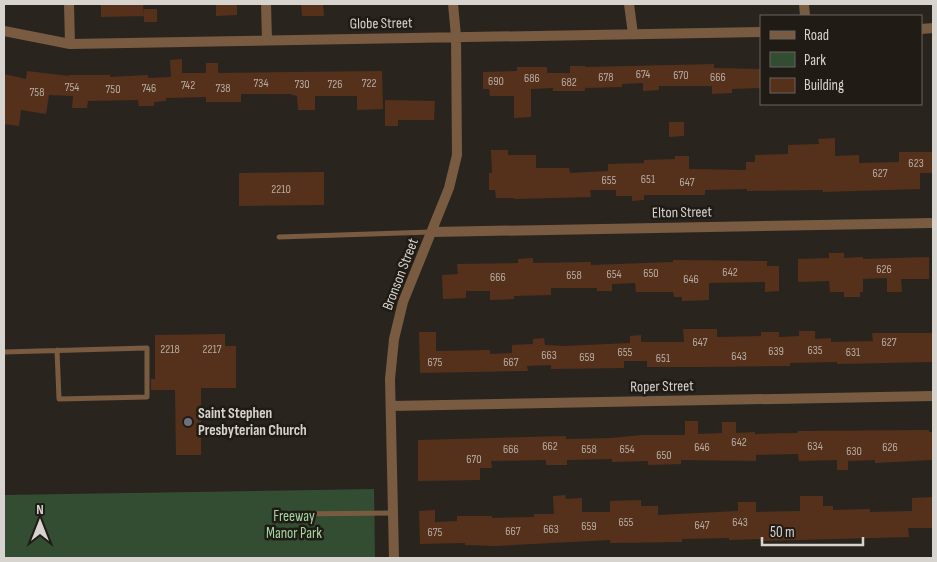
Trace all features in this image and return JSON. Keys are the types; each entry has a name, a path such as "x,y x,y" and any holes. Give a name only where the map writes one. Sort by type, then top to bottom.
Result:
{"street":[{"path":"69,4 70,44"},
{"path":"266,4 267,40"},
{"name":"Bronson Street","path":"394,558 390,379 394,339 403,302 449,188 457,154 456,36 453,4"},
{"path":"630,4 633,34"},
{"name":"Globe Street","path":"4,31 70,44 760,32"},
{"name":"Elton Street","path":"432,232 933,223"},
{"name":"Roper Street","path":"391,406 933,396"}],"lane":[{"path":"278,237 432,232"},
{"path":"4,352 56,350 147,348 147,397 59,399 56,350"},
{"path":"291,514 394,513"}],"green space":[{"name":"Freeway Manor Park","path":"374,489 375,558 4,558 4,495"}],"building":[{"path":"101,4 143,4 144,16 101,17"},
{"path":"216,4 237,4 237,15 216,16"},
{"path":"301,4 323,4 324,16 302,16"},
{"path":"144,9 157,9 157,22 144,22"},
{"path":"182,59 182,73 206,73 206,63 218,63 218,73 382,71 383,109 357,110 357,96 315,96 315,110 298,110 297,96 289,94 241,94 241,102 206,102 206,97 166,98 166,101 154,102 154,106 139,106 138,100 88,101 87,108 72,108 73,96 49,95 46,114 21,110 19,126 4,124 4,74 26,79 27,71 69,76 110,75 110,77 148,75 148,78 171,77 170,60"},
{"path":"714,64 714,68 760,69 760,88 732,89 732,93 712,94 712,86 659,86 659,90 643,91 643,83 622,84 622,87 585,88 585,91 553,91 553,88 531,89 531,117 514,118 514,96 490,96 489,89 483,89 483,72 517,71 517,67 547,67 547,73 570,73 570,66"},
{"path":"385,100 435,101 434,120 398,120 398,126 385,126"},
{"path":"669,122 684,122 684,136 669,137"},
{"path":"835,138 835,156 859,155 859,163 899,162 899,152 933,152 933,173 920,173 920,189 823,192 823,190 705,190 705,195 644,195 644,200 632,201 632,196 616,196 616,190 590,190 591,197 514,199 496,198 495,190 489,190 489,173 492,173 491,150 508,150 508,155 536,155 536,168 569,168 570,173 608,171 608,164 644,163 644,160 675,159 675,156 689,156 689,169 746,170 746,162 755,162 755,155 788,154 788,145 819,144 818,139"},
{"path":"324,172 324,205 239,206 239,173"},
{"path":"829,253 844,253 844,258 863,257 863,259 929,257 929,279 901,279 902,292 887,292 887,278 863,279 863,292 860,292 860,297 844,297 844,292 830,292 829,281 798,282 798,259 829,258"},
{"path":"533,258 533,263 591,262 591,265 673,262 673,260 767,261 767,266 779,266 779,291 765,292 765,282 709,283 709,300 682,301 682,297 674,297 673,292 636,292 635,283 612,284 612,291 597,291 597,288 551,288 551,295 514,296 514,299 490,300 490,291 466,291 466,298 443,299 442,275 458,274 457,264 518,263 518,259"},
{"path":"683,329 717,329 717,337 761,336 761,332 779,332 779,337 799,336 799,331 815,331 815,339 831,338 831,342 873,341 872,333 933,333 933,362 837,364 837,362 790,363 790,366 647,367 647,361 624,361 624,368 551,369 551,365 527,366 528,371 420,373 419,332 436,332 436,351 490,350 490,354 512,353 512,345 533,344 533,339 544,338 545,345 565,346 630,343 630,336 641,335 641,342 684,342"},
{"name":"Saint Stephen Presbyterian Church","path":"225,334 225,346 236,346 236,388 201,388 201,455 176,455 175,390 151,390 151,379 155,379 155,335"},
{"path":"685,421 698,421 698,434 722,433 722,422 736,422 736,433 755,432 755,434 798,433 798,431 929,430 929,432 933,432 933,460 875,463 875,460 848,461 848,470 837,470 837,460 799,461 798,454 756,455 756,461 681,460 681,464 648,465 648,461 612,462 612,459 567,460 567,465 546,465 546,460 491,461 492,468 480,468 480,480 418,481 418,440 566,436 566,439 685,435"},
{"path":"565,495 566,499 582,498 582,512 610,512 610,501 641,500 641,506 658,506 658,515 738,511 738,502 756,502 756,512 800,511 800,496 823,496 823,506 833,506 833,510 870,509 870,512 912,511 912,498 933,497 933,528 908,528 909,537 760,541 760,539 729,540 729,538 682,539 682,542 610,543 610,540 496,546 465,545 465,543 420,544 419,511 435,510 435,522 457,521 457,516 492,516 492,518 534,517 534,514 554,514 553,496"}],"place":[{"name":"Saint Stephen Presbyterian Church","path":"188,422"}]}
